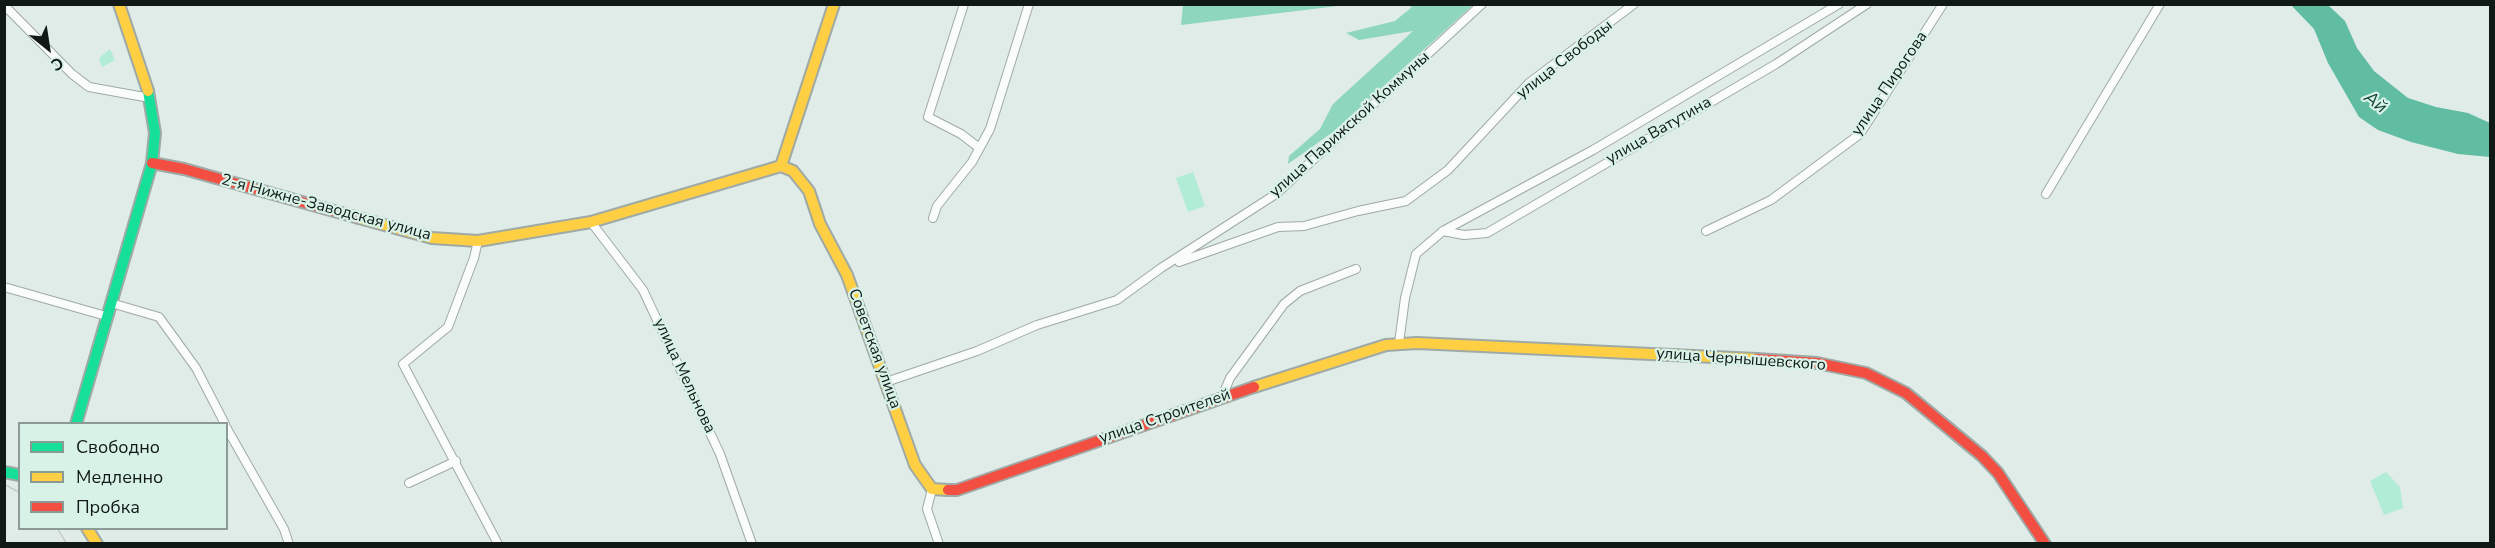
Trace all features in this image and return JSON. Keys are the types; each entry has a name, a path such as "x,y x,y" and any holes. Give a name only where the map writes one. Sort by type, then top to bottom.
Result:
{"main road":[{"path":"76,422 152,163 155,133 150,98 119,4"},
{"path":"781,165 834,4"},
{"name":"2-я Нижне-Заводская улица","path":"152,163 184,169 432,238 478,241 591,222 727,184 781,165"},
{"name":"Советская улица","path":"781,165 793,171 809,191 820,224 847,275 915,465 932,489"},
{"name":"улица Строителей","path":"932,489 957,490 1222,397 1375,348 1399,343"},
{"name":"улица Чернышевского","path":"1399,343 1600,350 1817,363 1866,374 1906,393 1982,456 1998,473 2046,543"},
{"path":"88,530 97,543"}],"street":[{"path":"964,4 928,117 961,134 978,147"},
{"path":"933,218 937,206 972,162 978,147 990,129 1029,4"},
{"name":"улица Парижской Коммуны","path":"886,382 977,351 1037,325 1117,300 1161,268 1276,194 1482,4"},
{"name":"улица Свободы","path":"1161,268 1278,227 1304,226 1406,201 1448,170 1529,83 1634,4"},
{"name":"улица Ватутина","path":"1399,343 1405,298 1416,254 1443,231 1593,150 1839,4"},
{"name":"улица Ватутина","path":"1443,231 1464,236 1487,233 1776,64 1868,4"},
{"name":"улица Пирогова","path":"1706,231 1771,200 1860,134 1943,4"},
{"path":"2046,194 2160,4"},
{"path":"4,5 72,74 90,87 150,98"},
{"name":"улица Мельнова","path":"591,222 643,290 720,454 752,543"},
{"path":"478,241 448,327 403,364 498,543"},
{"path":"1222,397 1230,378 1284,304 1300,291 1356,268"},
{"path":"4,287 106,316"},
{"path":"111,303 159,317 196,368 224,422"},
{"path":"228,429 284,529 289,543"},
{"path":"409,483 456,461"},
{"path":"932,489 927,509 939,543"}],"shaded area":[{"path":"1183,4 1346,5 1181,25"},
{"path":"1406,5 1473,5 1333,132 1288,164 1289,156 1320,129 1333,104 1413,31 1359,40 1346,33 1395,21 1412,7"},
{"path":"110,49 115,60 102,67 99,58"},
{"path":"1193,172 1205,206 1188,212 1176,178"},
{"path":"2386,472 2400,487 2403,508 2384,515 2370,481"}],"water":[{"name":"Ай","path":"2291,5 2328,5 2345,21 2357,48 2374,71 2408,98 2436,107 2468,113 2490,123 2490,157 2458,154 2411,142 2378,130 2359,117 2328,63 2314,29"}],"tram line":[{"path":"4,484 18,492"},
{"path":"58,530 67,544"}],"traffic: fast":[{"path":"77,422 152,163 155,133 148,91"},
{"path":"4,472 18,475"}],"traffic: slow":[{"path":"119,4 148,91"},
{"path":"781,166 834,4"},
{"path":"359,218 432,238 478,241 591,222 781,166"},
{"path":"781,166 793,171 809,191 820,224 847,275 915,465 932,489 948,490"},
{"path":"1254,387 1386,345 1417,343 1757,359"},
{"path":"88,530 97,544"}],"traffic: jam":[{"path":"152,163 184,169 359,218"},
{"path":"1757,359 1817,363 1866,373 1906,393 1982,456 1998,473 2045,544"},
{"path":"948,490 957,490 1254,387"}]}
